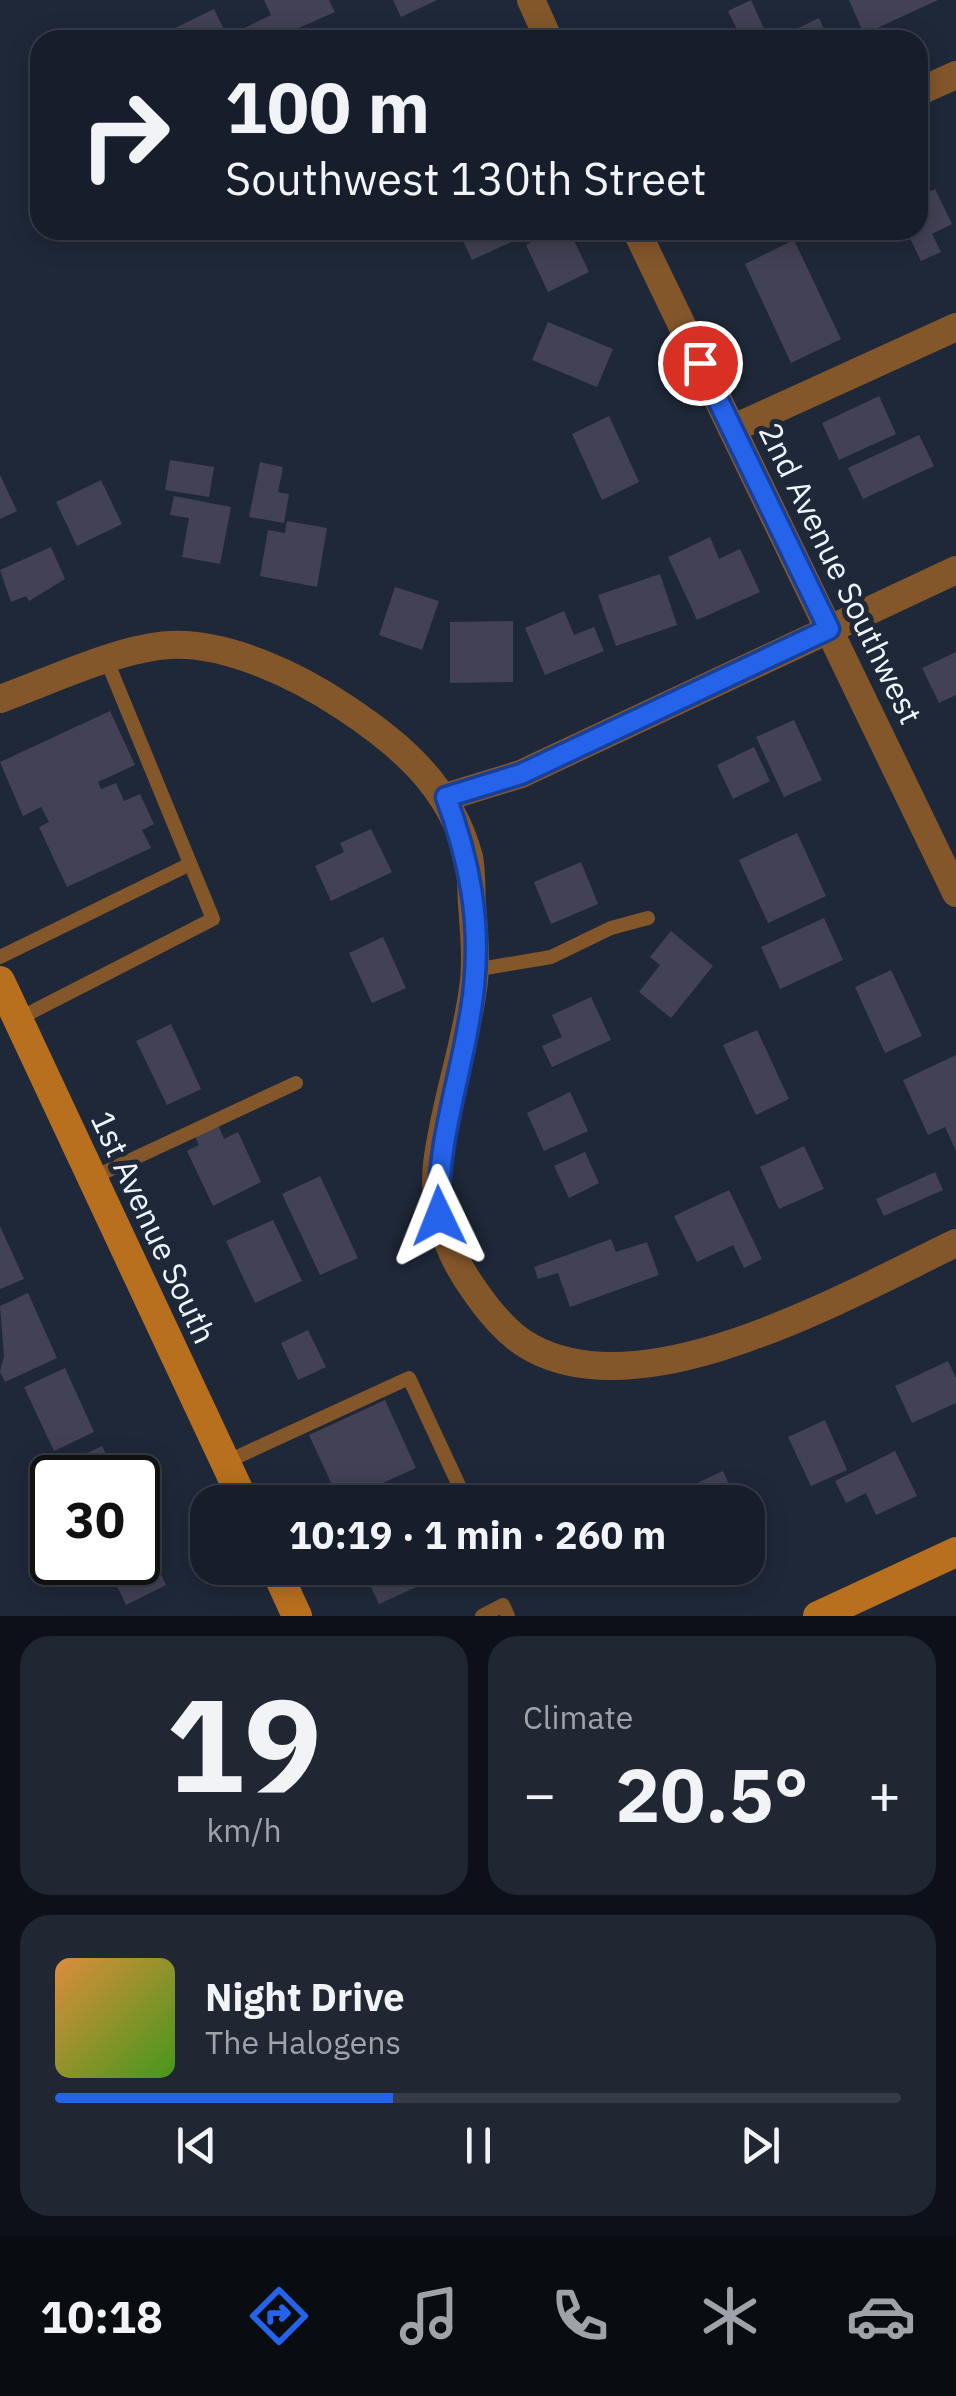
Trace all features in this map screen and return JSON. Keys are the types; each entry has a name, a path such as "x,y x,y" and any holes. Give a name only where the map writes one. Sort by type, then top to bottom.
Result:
{"main road":[{"name":"1st Avenue South","path":"0,980 236,1485"},
{"path":"833,1613 956,1552"},
{"path":"288,1585 297,1616"}],"street":[{"path":"531,0 545,30"},
{"path":"928,88 956,75"},
{"name":"2nd Avenue Southwest","path":"641,240 956,893"},
{"path":"732,429 956,326"},
{"path":"446,797 521,774 956,570"},
{"path":"0,699 107,661 170,645 220,650 321,692 393,739 446,797 470,860 474,970 437,1166 439,1216 455,1265 494,1318 532,1348 575,1362 624,1364 687,1356 756,1338 956,1243"}],"lane":[{"path":"18,1019 213,919 107,661"},
{"path":"0,957 190,864"},
{"path":"474,970 551,957 612,928 648,918"},
{"path":"92,1178 296,1084"},
{"path":"226,1462 409,1378 459,1485"},
{"path":"482,1616 503,1605 508,1616"}],"building":[{"path":"264,0 329,0 335,12 294,30 240,30 271,15"},
{"path":"393,0 437,0 401,17"},
{"path":"751,0 764,30 737,30 728,11"},
{"path":"849,0 938,0 873,30 862,30"},
{"path":"214,9 224,30 173,30"},
{"path":"819,18 824,30 794,30"},
{"path":"935,189 952,224 932,234 941,252 921,261 911,240 928,240 928,193"},
{"path":"463,240 515,240 472,260"},
{"path":"536,240 574,240 589,272 548,292 526,245"},
{"path":"794,240 841,339 791,363 745,264"},
{"path":"548,322 613,349 597,387 532,360"},
{"path":"879,396 896,434 839,460 822,423"},
{"path":"609,416 639,482 602,500 572,434"},
{"path":"919,435 934,466 863,499 848,468"},
{"path":"170,460 214,467 209,497 165,490"},
{"path":"260,462 283,467 278,492 289,494 284,523 249,517"},
{"path":"0,475 17,511 0,519"},
{"path":"101,480 122,524 77,546 56,502"},
{"path":"174,496 231,507 220,564 182,557 189,518 170,515"},
{"path":"287,521 327,528 317,587 260,576 268,530 285,533"},
{"path":"710,537 719,559 740,549 760,592 697,620 668,557"},
{"path":"51,547 65,579 29,601 26,596 11,602 0,570"},
{"path":"660,574 677,625 616,646 598,595"},
{"path":"395,587 439,601 422,650 379,635"},
{"path":"564,611 574,635 594,627 604,651 545,675 525,628"},
{"path":"513,621 513,682 450,683 450,622"},
{"path":"956,652 956,695 939,703 922,668"},
{"path":"110,711 135,765 98,782 101,789 116,783 124,801 140,794 154,824 142,830 151,848 67,887 39,827 49,822 41,807 23,816 0,762"},
{"path":"794,720 822,780 784,797 756,737"},
{"path":"754,747 770,781 733,799 717,765"},
{"path":"371,829 392,872 331,901 315,866 344,852 340,843"},
{"path":"797,833 826,896 768,923 739,860"},
{"path":"581,862 598,904 551,924 534,882"},
{"path":"824,918 843,960 780,989 761,947"},
{"path":"671,931 713,966 671,1018 639,992 660,965 650,957"},
{"path":"383,937 406,988 372,1003 349,953"},
{"path":"891,970 922,1036 885,1053 855,987"},
{"path":"591,997 611,1040 552,1067 542,1046 562,1037 552,1015"},
{"path":"171,1024 201,1089 167,1105 136,1041"},
{"path":"757,1030 789,1099 756,1115 723,1045"},
{"path":"956,1055 956,1151 945,1127 928,1135 903,1080"},
{"path":"570,1092 588,1131 544,1151 527,1113"},
{"path":"217,1122 224,1139 238,1132 261,1182 213,1206 187,1151 199,1145 193,1133"},
{"path":"804,1146 824,1189 779,1209 760,1167"},
{"path":"585,1152 599,1183 569,1198 554,1166"},
{"path":"935,1172 943,1190 884,1216 876,1199"},
{"path":"320,1176 358,1258 320,1275 282,1194"},
{"path":"729,1190 762,1259 744,1268 733,1245 697,1262 674,1216"},
{"path":"273,1220 302,1281 255,1303 226,1241"},
{"path":"0,1226 24,1279 0,1289"},
{"path":"611,1239 616,1252 647,1242 659,1275 570,1307 558,1273 538,1279 534,1267"},
{"path":"28,1293 57,1358 5,1382 0,1372 4,1356 0,1306"},
{"path":"308,1330 326,1367 298,1380 281,1343"},
{"path":"948,1361 956,1378 956,1403 912,1423 895,1386"},
{"path":"65,1368 94,1432 54,1451 24,1387"},
{"path":"385,1400 416,1468 378,1485 332,1485 309,1435"},
{"path":"825,1420 847,1470 811,1486 788,1437"},
{"path":"102,1446 106,1455 83,1455"},
{"path":"895,1451 917,1496 876,1515 866,1493 846,1503 835,1481"},
{"path":"723,1471 729,1485 693,1485"},
{"path":"160,1572 166,1585 126,1605 117,1585 160,1585"},
{"path":"370,1585 421,1585 379,1604"}],"route":[{"path":"439,1216 437,1166 474,986 470,860 446,797 521,774 829,629 700,363"}]}
